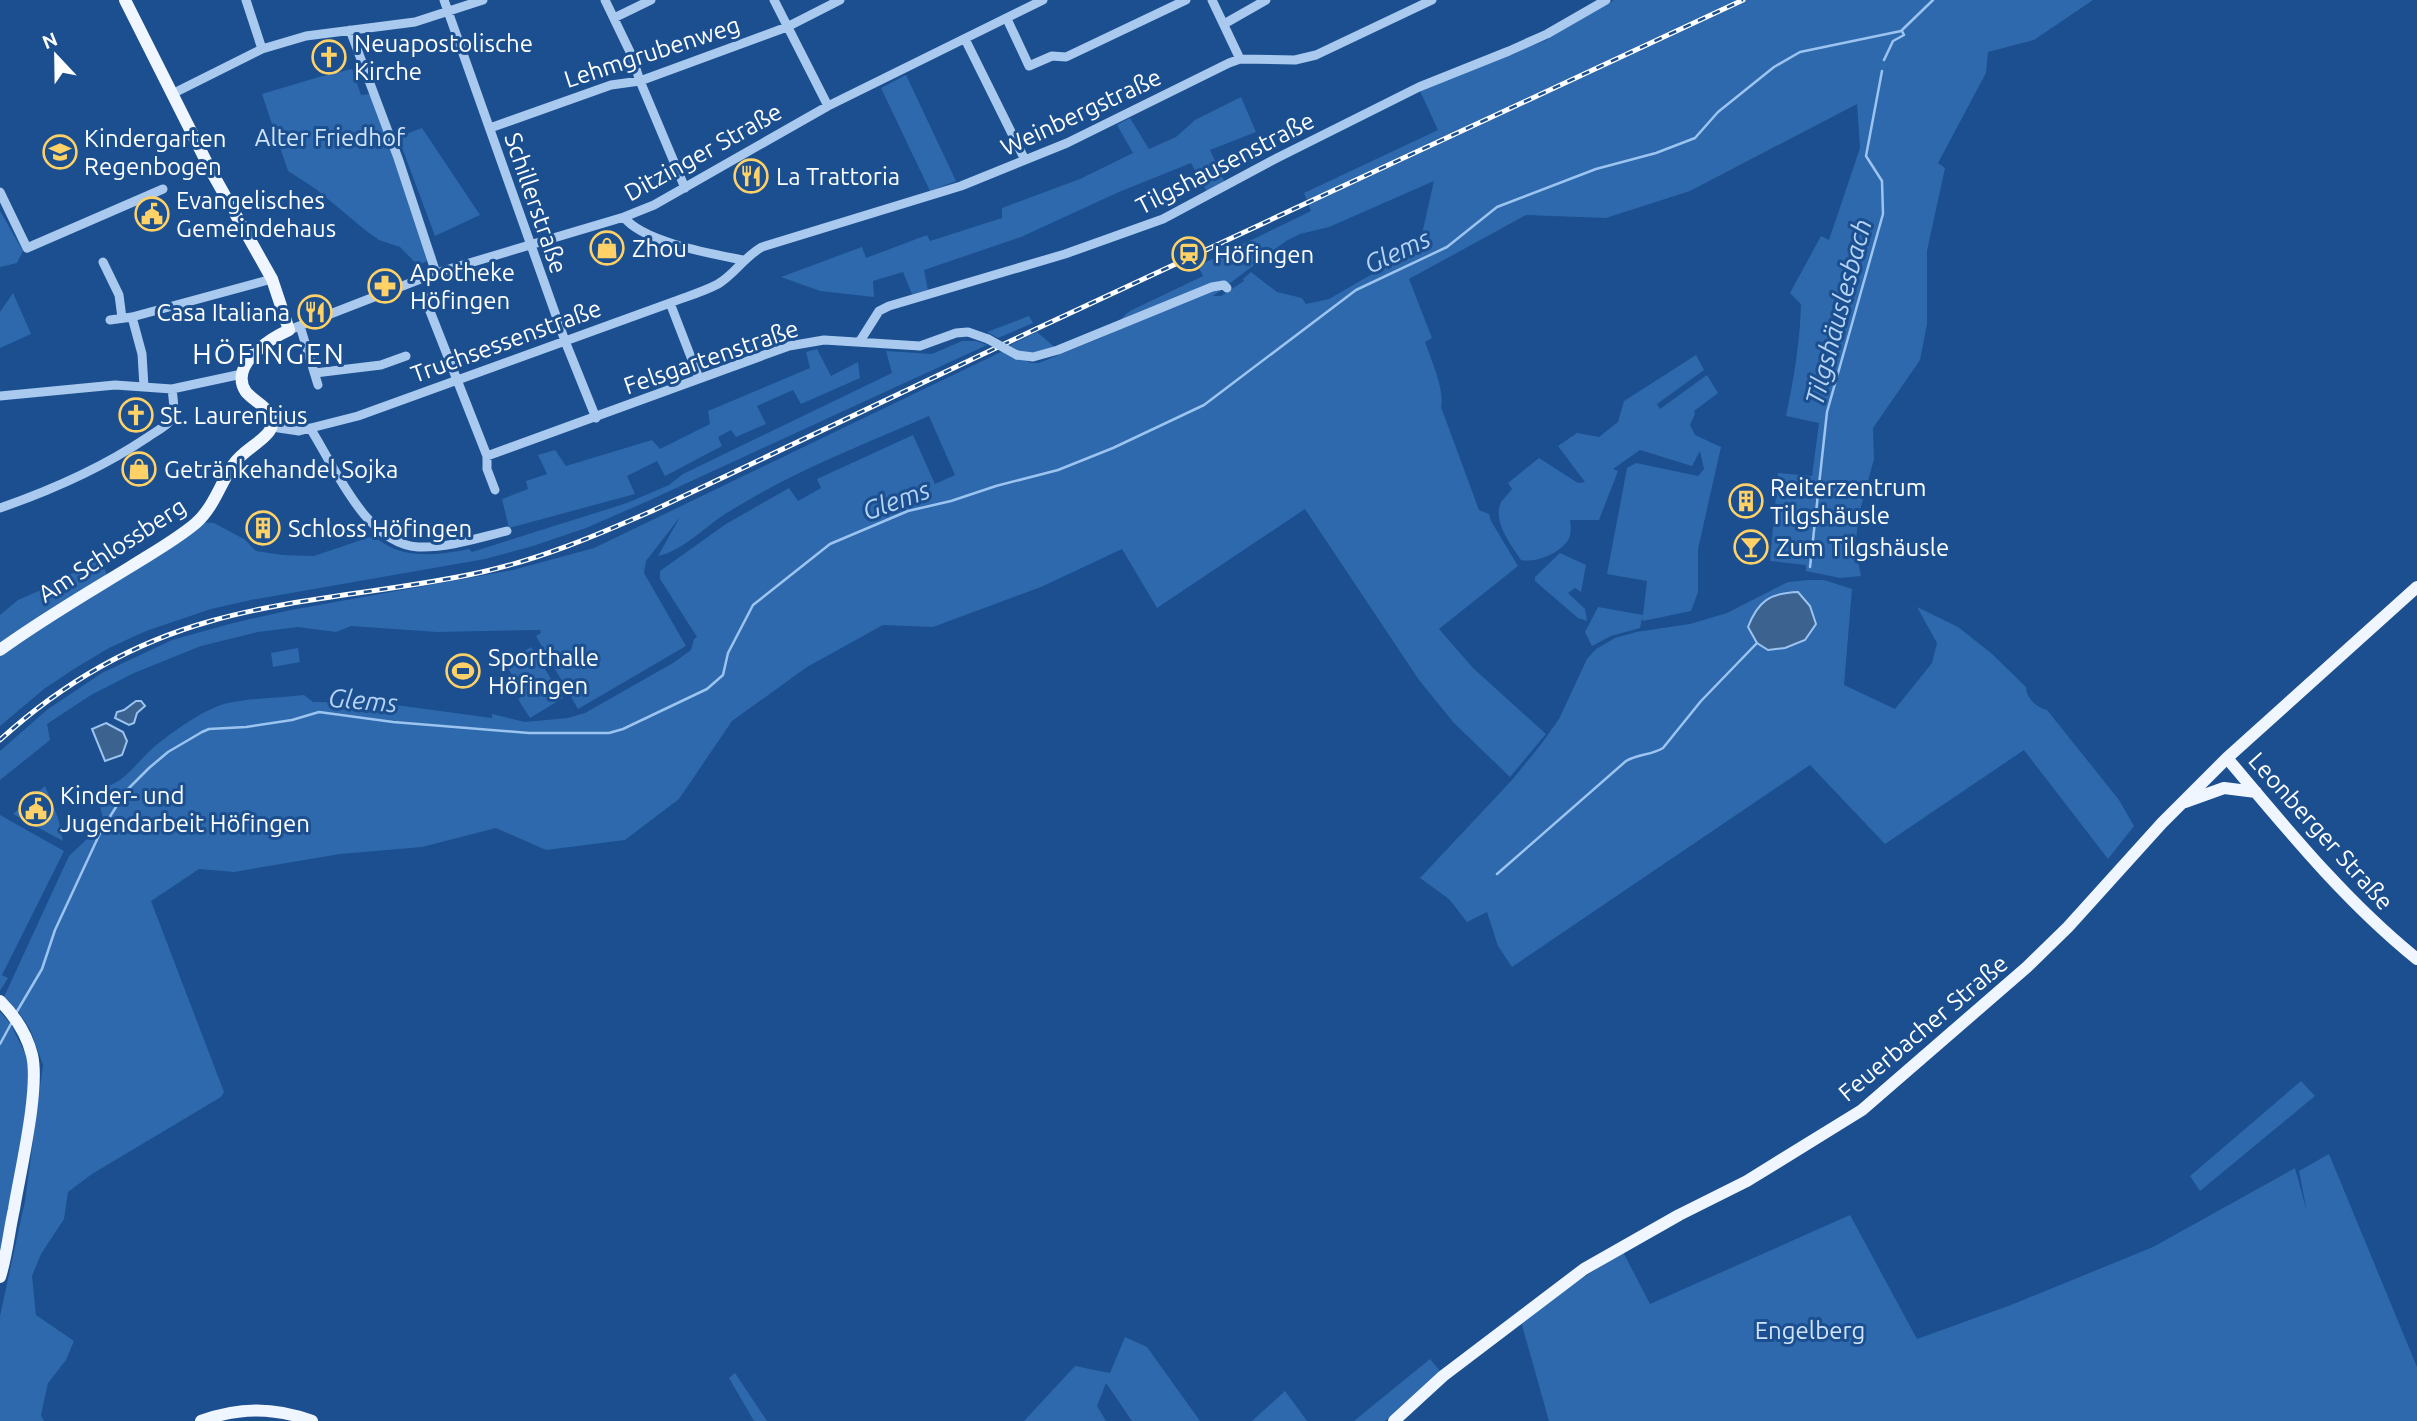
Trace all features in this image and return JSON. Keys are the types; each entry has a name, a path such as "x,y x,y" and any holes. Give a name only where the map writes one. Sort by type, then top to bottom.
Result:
{"main road":[{"path":"125,0 210,169 272,279 295,328 262,347 249,360 242,374 242,385 251,397 268,411 273,420 272,426"},
{"name":"Am Schlossberg","path":"0,650 195,524 215,498 234,463 267,434 272,426"},
{"name":"Feuerbacher Straße","path":"1394,1421 1443,1376 1584,1269 1679,1215 1747,1181 1862,1111 2035,959 2227,758 2417,587"},
{"name":"Leonberger Straße","path":"2227,758 2341,889 2417,959"},
{"path":"2181,804 2224,788 2256,792"},
{"path":"0,1277 21,1171 32,1096 32,1054 21,1028 4,1005"},
{"path":"201,1421 241,1410 297,1415 312,1421"}],"street":[{"path":"246,0 262,49"},
{"name":"Schillerstraße","path":"444,0 565,341 596,418"},
{"path":"172,94 262,49 306,36 415,22 484,0"},
{"path":"605,0 631,54 685,188"},
{"path":"614,18 651,0"},
{"path":"774,0 828,106"},
{"name":"Lehmgrubenweg","path":"490,128 611,85 640,81 787,27 840,0"},
{"name":"Ditzinger Straße","path":"295,328 436,274 624,217 667,198 828,106 1043,0"},
{"path":"1007,19 1029,66 1052,56 1066,57 1186,0"},
{"path":"1212,0 1240,59"},
{"path":"1224,24 1266,0"},
{"name":"Weinbergstraße","path":"743,260 762,247 935,195 1067,143 1240,59 1295,60 1315,55 1432,0"},
{"name":"Tilgshausenstraße","path":"860,341 879,311 889,306 1065,254 1163,219 1419,87 1547,34 1606,0"},
{"path":"350,30 398,158 436,274"},
{"path":"965,39 1024,160"},
{"path":"1,197 27,248 163,189"},
{"path":"624,217 636,228 658,238 743,260"},
{"name":"Truchsessenstraße","path":"272,426 290,430 310,429 358,416 717,284 734,272 743,260"},
{"path":"103,262 119,295 122,318"},
{"path":"110,320 132,317 272,279"},
{"name":"Felsgartenstraße","path":"486,456 789,346 824,340 920,346 956,332 968,332 1017,355 1032,357 1212,287 1224,285 1227,288"},
{"path":"425,296 486,456 487,469 495,490"},
{"path":"670,303 699,378"},
{"path":"132,317 142,354 144,387"},
{"path":"295,328 318,385"},
{"path":"315,373 381,365 406,356"},
{"path":"0,396 115,385 172,389 242,374"},
{"path":"0,508 43,493 90,470 125,452 167,424 174,411 172,389"},
{"path":"310,429 367,518 383,534 396,541 416,547 443,545 507,531"}],"green space":[{"path":"1614,0 2093,0 2034,40 1988,52 1986,73 1938,163 1945,168 1927,251 1927,324 1920,360 1873,428 1874,459 1859,514 1855,547 1861,576 1840,578 1806,571 1806,565 1770,561 1778,473 1812,476 1819,423 1786,416 1796,360 1801,304 1790,293 1821,236 1829,240 1860,148 1857,104 1690,191 1606,218 1526,215 1409,279 1432,338 1425,342 1439,384 1441,407 1479,510 1489,514 1518,566 1439,629 1473,668 1546,734 1510,777 1454,723 1419,680 1305,509 1157,608 1122,549 1041,587 933,627 883,625 807,667 732,721 679,799 625,840 546,850 496,828 422,847 340,854 234,872 199,869 151,901 224,1092 221,1097 92,1174 68,1192 64,1219 41,1254 32,1276 36,1315 74,1341 66,1360 48,1383 41,1415 44,1421 0,1421 0,1316 25,1201 43,1065 30,1029 4,997 69,856 104,823 96,790 122,778 155,746 188,722 215,707 234,702 304,695 313,702 381,703 492,718 492,714 525,722 568,718 585,713 691,650 697,637 660,579 660,571 726,524 789,488 798,501 821,488 817,479 913,435 935,484 955,475 929,416 778,484 730,511 686,543 658,556 680,517 646,561 644,573 686,646 578,709 536,636 541,633 540,630 437,632 351,626 336,632 298,627 258,632 201,646 134,673 91,695 47,724 50,740 0,780 0,751 48,709 102,673 172,640 291,610 513,570 594,548 1003,351 1031,363 1039,363 1110,334 1130,311 1203,276 1198,266 1311,211 1304,193 1438,130 1420,91 1546,40","holes":["1434,181 1419,247 1329,299 1306,304 1302,298 1277,292 1251,272 1244,281 1221,296 1213,296 1286,241 1300,234 1329,227"]},
{"name":"Alter Friedhof","path":"352,69 361,95 370,94 436,257 418,265 400,247 379,240 316,189 288,171 262,94"},
{"path":"906,75 956,181 930,191 881,88"},
{"path":"1241,97 1256,132 1210,150 1224,181 1207,192 1191,163 1119,192 1021,237 924,270 928,290 912,294 903,272 873,281 874,297 820,291 781,277 862,247 866,258 927,235 930,241 1002,218 1002,208 1080,179 1133,153 1117,125 1130,118 1149,149 1176,137 1195,120"},
{"path":"422,128 480,215 435,236 398,137"},
{"path":"0,211 23,251 17,263 0,267"},
{"path":"13,293 31,334 0,348 0,312"},
{"path":"1029,316 1033,323 998,338 987,332"},
{"path":"1037,332 1058,350 1017,355 1010,345"},
{"path":"962,341 976,341 987,345 586,528 485,559 251,600 211,609 146,631 109,648 74,669 44,689 0,726 0,650 197,522 214,523 244,539 256,551 282,555 314,556 373,536 392,548 410,553 441,554 469,549 472,552 627,503 669,485 683,474 892,373 886,351 932,354"},
{"path":"817,349 831,376 858,362 860,378 801,404 793,390 757,406 766,424 736,437 731,430 718,437 722,446 665,476 657,461 627,476 635,494 509,528 502,499 528,489 526,481 547,474 538,455 555,450 566,466 652,440 660,449 710,424 708,411 810,368 806,352"},
{"path":"1696,355 1704,370 1657,404 1660,409 1707,375 1718,393 1694,411 1690,425 1695,435 1721,447 1698,549 1698,592 1691,611 1643,621 1642,618 1640,628 1611,636 1592,646 1585,632 1598,607 1643,615 1647,581 1607,574 1627,468 1636,463 1698,476 1704,469 1700,451 1692,466 1640,450 1613,469 1618,471 1599,520 1570,520 1571,529 1567,542 1540,559 1521,560 1501,525 1501,502 1512,489 1508,483 1539,458 1578,483 1585,482 1558,446 1577,433 1599,437 1618,422 1624,401"},
{"path":"1560,553 1586,565 1581,592 1575,588 1568,593 1585,609 1587,621 1578,618 1535,581 1535,577"},
{"path":"101,559 107,575 0,644 0,615 18,600"},
{"path":"1824,580 1852,589 1844,685 1895,709 1932,663 1937,643 1917,607 1958,627 1991,653 2026,687 2033,702 2047,710 2119,800 2134,826 2108,859 2024,750 1885,844 1810,765 1512,967 1498,946 1487,912 1467,922 1449,899 1420,878 1512,780 1542,743 1559,719 1587,659 1596,649 1615,638 1636,632 1690,624 1727,613 1788,582"},
{"path":"531,647 563,698 530,718 518,699 524,695 505,663"},
{"path":"298,648 300,662 273,667 271,653"},
{"path":"45,786 58,818 63,841 13,814"},
{"path":"0,815 64,851 2,975 8,978 0,991"},
{"path":"0,1012 10,1023 27,1057 29,1076 27,1105 0,1256"},
{"path":"2301,1081 2315,1096 2200,1191 2190,1176"},
{"name":"Engelberg","path":"2329,1154 2417,1367 2417,1421 1549,1421 1520,1318 1623,1252 1650,1304 1850,1215 1917,1339 2011,1305 2153,1247 2295,1168 2307,1212 2299,1171"},
{"path":"1125,1337 1147,1347 1200,1421 1132,1421 1106,1383 1097,1406 1106,1421 1024,1421 1075,1366 1110,1373"},
{"path":"1430,1359 1440,1371 1385,1421 1354,1421"},
{"path":"735,1373 767,1421 754,1421 729,1378"},
{"path":"1285,1391 1307,1421 1252,1421"}],"shaded area":[{"path":"1798,592 1810,606 1816,624 1805,640 1785,648 1768,650 1757,643 1748,627 1756,611 1766,600 1780,594"},
{"path":"141,701 145,706 137,713 134,723 129,725 115,718 117,712"},
{"path":"106,723 123,732 127,741 122,755 105,761 92,729"}],"waterway":[{"name":"Glems","path":"16,1013 42,969 55,930 101,831 126,791 168,752 202,732 292,720 319,712 393,722 529,733 609,733 623,729 707,689 723,675 728,653 753,605 830,544 908,511 1058,470 1113,448 1204,405 1356,290 1447,247 1497,207 1596,169 1656,153 1695,138 1718,112 1774,67 1800,52 1901,31 1933,0"},
{"path":"1884,60 1893,41 1904,35 1902,31"},
{"name":"Tilgshäuslesbach","path":"1810,567 1827,412 1883,214 1882,181 1866,156 1882,71"},
{"path":"1497,874 1626,761 1663,748 1701,701 1757,643"},
{"name":"Glems","path":"0,1044 12,1022"}],"railway":[{"path":"0,740 47,701 98,668 182,630 278,606 414,585 504,567 611,529 1743,0"}],"place":[{"name":"Neuapostolische Kirche","path":"329,57"},
{"name":"Kindergarten Regenbogen","path":"60,152"},
{"name":"La Trattoria","path":"751,176"},
{"name":"Evangelisches Gemeindehaus","path":"152,214"},
{"name":"Zhou","path":"607,248"},
{"name":"Höfingen","path":"1189,254"},
{"name":"Apotheke Höfingen","path":"385,286"},
{"name":"Casa Italiana","path":"315,312"},
{"name":"St. Laurentius","path":"136,415"},
{"name":"Getränkehandel Sojka","path":"139,469"},
{"name":"Reiterzentrum Tilgshäusle","path":"1746,501"},
{"name":"Schloss Höfingen","path":"263,528"},
{"name":"Zum Tilgshäusle","path":"1751,547"},
{"name":"Sporthalle Höfingen","path":"463,671"},
{"name":"Kinder- und Jugendarbeit Höfingen","path":"36,809"}],"district":[{"name":"HÖFINGEN","path":"269,353"}]}
